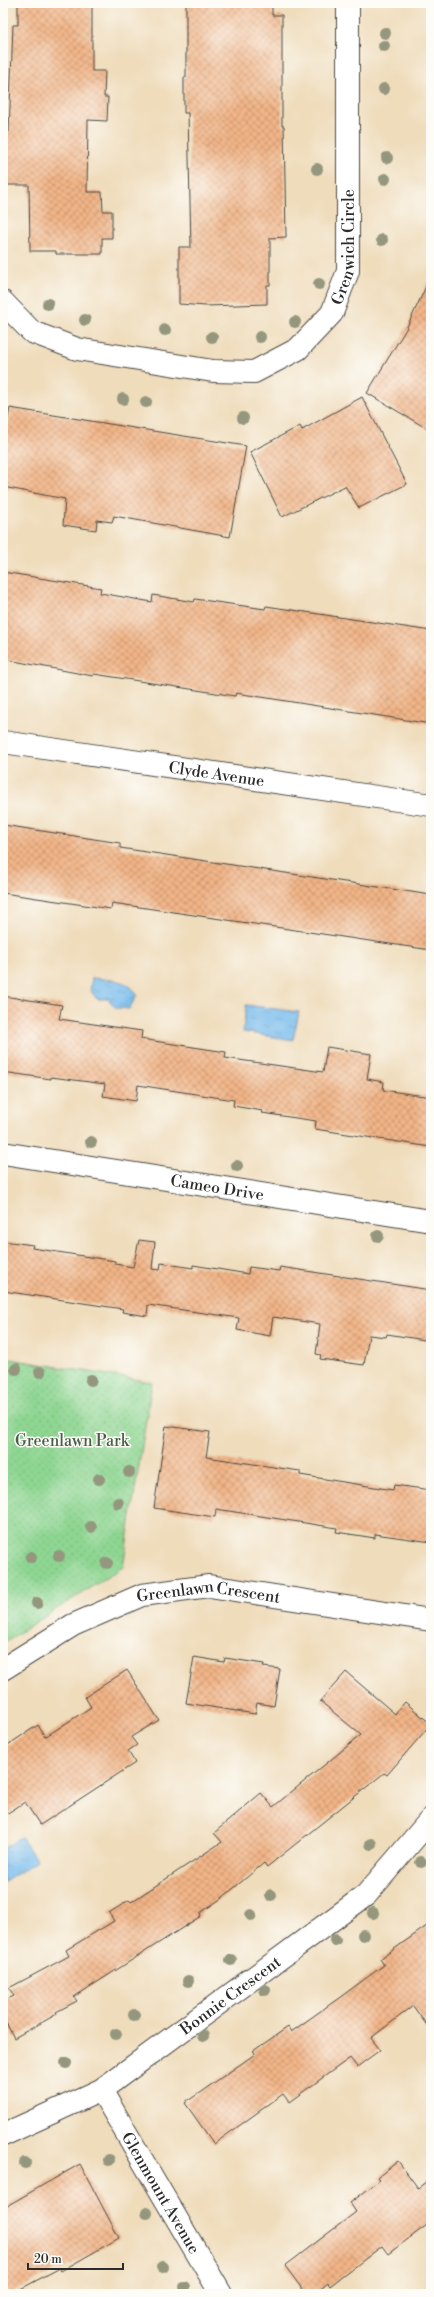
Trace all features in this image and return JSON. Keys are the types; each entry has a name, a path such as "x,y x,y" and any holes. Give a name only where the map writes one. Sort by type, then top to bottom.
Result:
{"street":[{"name":"Grenwich Circle","path":"3,302 32,332 77,349 213,371 254,372 298,349 332,314 348,271 348,3"},
{"name":"Clyde Avenue","path":"3,742 431,805"},
{"name":"Cameo Drive","path":"3,1154 431,1221"},
{"name":"Greenlawn Crescent","path":"3,1669 73,1625 142,1595 209,1586 431,1620"},
{"name":"Bonnie Crescent","path":"3,2135 101,2090 366,1895 431,1819"},
{"name":"Glenmount Avenue","path":"101,2090 221,2294"}],"green space":[{"name":"Greenlawn Park","path":"3,1358 152,1382 123,1567 3,1643"}],"water":[{"path":"92,978 118,981 129,985 137,995 129,1009 116,1008 108,999 97,999 90,990"},
{"path":"246,1005 299,1012 293,1040 243,1032"},
{"path":"21,1837 37,1861 3,1883 3,1849"}],"building":[{"path":"18,3 92,3 92,71 105,71 104,97 108,97 107,121 88,120 87,192 102,192 103,211 112,211 112,238 102,238 102,254 56,254 56,251 30,251 29,185 4,185 4,132 9,132 13,25 18,25"},
{"path":"186,3 272,4 272,15 282,15 282,126 284,126 286,237 270,238 270,285 267,285 267,304 206,306 179,304 179,247 191,247 188,113 184,113 184,77 186,77"},
{"path":"431,276 431,431 367,393 406,329"},
{"path":"362,397 407,484 359,508 345,486 282,517 250,452 300,426 302,430"},
{"path":"10,408 246,446 230,537 114,516 112,522 97,520 96,530 63,525 65,499 3,487 3,445"},
{"path":"3,572 101,588 100,593 152,602 153,595 194,602 195,599 265,609 266,606 431,631 431,724 236,693 235,696 94,674 93,676 3,659"},
{"path":"3,825 120,843 120,848 431,895 431,950 112,903 111,909 3,893"},
{"path":"3,996 62,1005 59,1019 142,1031 141,1039 226,1052 225,1058 323,1072 327,1047 371,1054 367,1079 384,1082 383,1090 431,1097 431,1147 315,1129 316,1121 262,1113 263,1111 233,1106 234,1100 138,1085 136,1101 103,1096 105,1084 51,1077 51,1079 3,1072"},
{"path":"139,1240 155,1242 152,1269 160,1270 161,1263 193,1268 193,1265 248,1274 249,1267 279,1271 280,1267 431,1290 431,1341 387,1334 386,1337 369,1335 364,1365 320,1359 321,1355 316,1354 320,1324 273,1317 270,1336 237,1330 239,1318 148,1305 147,1316 122,1312 123,1309 3,1291 3,1241 33,1245 32,1248 115,1261 115,1264 133,1267"},
{"path":"166,1426 210,1432 206,1457 300,1471 300,1475 393,1490 394,1485 431,1490 431,1542 375,1534 375,1538 336,1532 337,1528 216,1509 215,1517 154,1508"},
{"path":"194,1657 224,1662 225,1658 264,1664 263,1667 280,1669 274,1706 257,1703 255,1714 186,1703"},
{"path":"127,1670 159,1720 131,1737 137,1745 128,1751 135,1763 40,1825 25,1802 3,1816 3,1748 38,1725 45,1737 91,1707 85,1697"},
{"path":"346,1672 395,1714 405,1702 431,1724 387,1775 384,1773 267,1867 264,1863 222,1898 200,1913 201,1916 74,1997 77,2001 14,2038 3,2017 3,2001 14,1996 9,1988 69,1956 66,1950 114,1921 109,1913 129,1900 131,1902 222,1842 214,1833 261,1793 273,1807 361,1735 320,1701"},
{"path":"431,1923 431,2031 413,2006 371,2038 380,2050 357,2067 350,2058 289,2102 283,2094 214,2144 185,2103 255,2054 253,2051 288,2027 291,2032 339,1998 384,1965 380,1959"},
{"path":"398,2161 418,2188 431,2178 431,2222 388,2254 382,2246 330,2286 328,2283 315,2294 306,2294 285,2266 356,2212 350,2203 380,2180 378,2177"},
{"path":"80,2164 119,2238 61,2271 60,2268 11,2294 3,2294 3,2208"}]}
